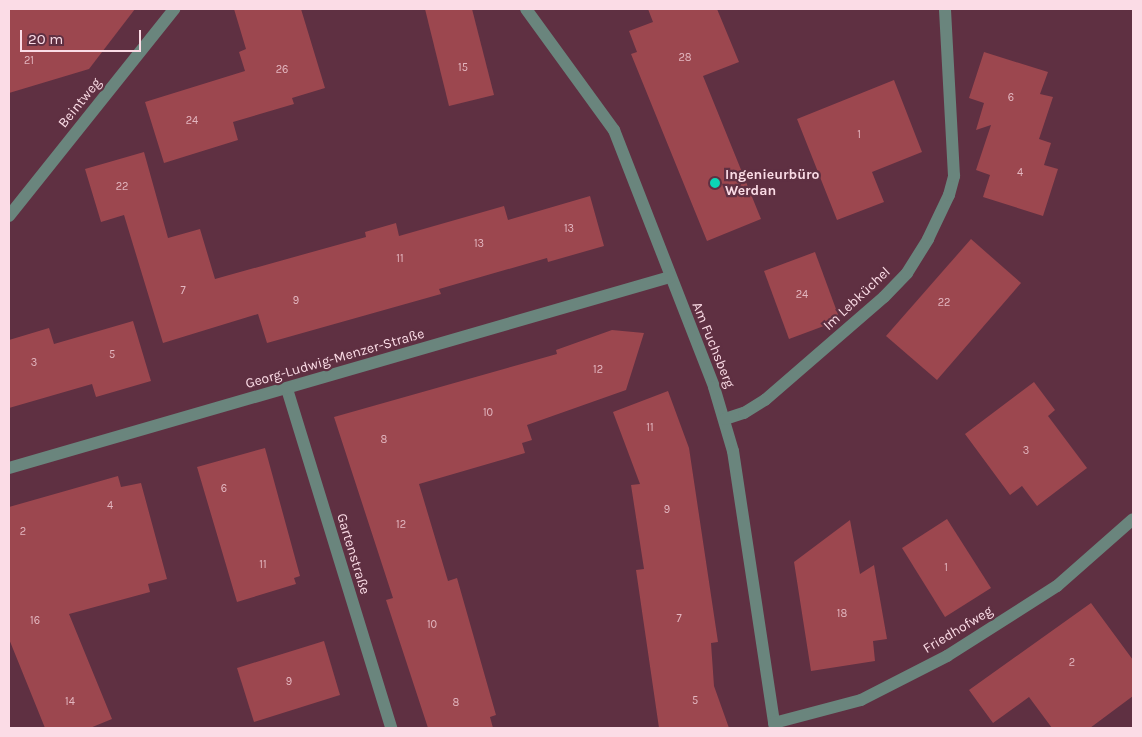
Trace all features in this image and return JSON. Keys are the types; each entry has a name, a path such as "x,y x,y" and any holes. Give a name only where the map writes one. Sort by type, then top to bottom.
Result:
{"street":[{"name":"Beintweg","path":"9,216 174,9"},
{"name":"Am Fuchsberg","path":"526,9 614,130 725,419 739,487 774,725"},
{"name":"Im Lebküchel","path":"725,419 744,413 765,400 877,303 902,278 928,239 949,195 954,176 945,9"},
{"name":"Georg-Ludwig-Menzer-Straße","path":"9,468 670,278"},
{"name":"Gartenstraße","path":"287,389 391,728"},
{"name":"Friedhofweg","path":"774,725 861,700 947,656 1057,586 1133,519"}],"building":[{"path":"9,9 135,9 89,69 9,93"},
{"path":"234,9 301,9 325,88 292,98 294,104 233,122 238,140 164,163 145,102 245,71 239,52 246,49"},
{"path":"425,9 472,9 494,95 449,106"},
{"path":"648,9 717,9 739,62 703,76 761,219 707,241 631,54 637,52 629,31 653,22"},
{"path":"984,52 1048,72 1040,94 1053,97 1039,139 1051,143 1044,165 1058,169 1043,216 983,197 990,175 976,170 991,125 976,130 984,103 969,98"},
{"path":"894,80 922,152 872,172 884,202 837,220 797,119"},
{"path":"144,152 168,238 200,229 215,279 366,237 365,232 396,223 399,236 504,206 508,220 590,196 604,246 548,262 547,258 439,289 441,294 267,343 258,314 163,343 124,215 101,222 85,169"},
{"path":"971,239 1021,283 937,380 886,336"},
{"path":"815,252 840,320 789,339 764,271"},
{"path":"133,321 151,381 96,397 92,384 9,408 9,340 49,328 54,344"},
{"path":"612,330 644,333 626,390 527,425 532,440 522,443 525,453 419,484 448,581 457,578 496,715 490,717 493,728 428,728 386,600 393,598 334,417 557,354 556,350"},
{"path":"1034,382 1055,410 1048,416 1087,468 1037,506 1022,486 1010,495 965,434"},
{"path":"668,391 689,448 718,642 711,643 714,686 729,728 659,728 636,570 644,569 631,485 640,484 613,412"},
{"path":"265,448 300,576 294,578 296,584 237,602 197,467"},
{"path":"118,476 121,487 141,483 167,579 148,584 150,592 69,614 112,719 90,728 45,728 9,639 9,507"},
{"path":"947,519 991,588 945,617 902,548"},
{"path":"850,520 860,574 874,565 887,639 873,641 875,661 811,671 794,562"},
{"path":"1091,603 1133,660 1133,696 1090,728 1052,728 1029,697 993,723 969,690"},
{"path":"324,641 340,695 254,722 237,668"}],"place":[{"name":"Ingenieurbüro Werdan","path":"715,183"}]}
